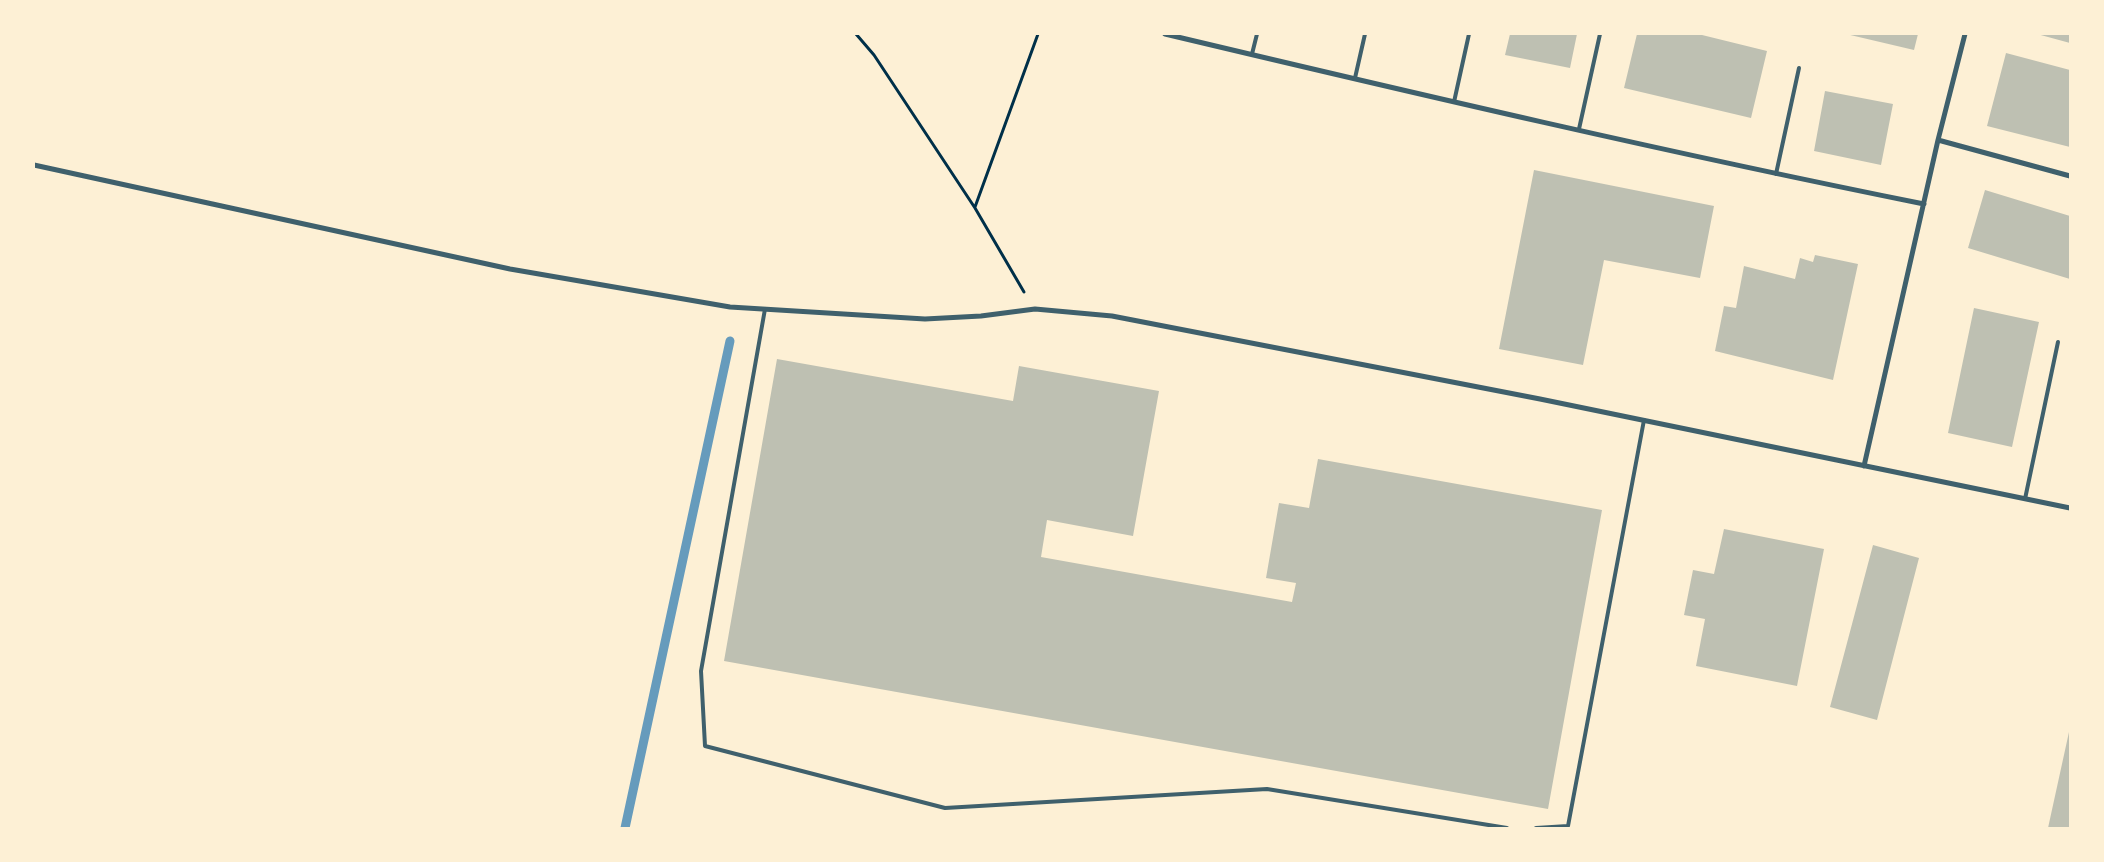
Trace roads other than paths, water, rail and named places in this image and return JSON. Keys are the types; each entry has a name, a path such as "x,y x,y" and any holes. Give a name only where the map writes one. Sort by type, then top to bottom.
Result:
{"street":[{"path":"1165,34 1454,102 1776,174 1924,204"},
{"path":"1864,466 1938,140 1965,34"},
{"path":"1938,140 2070,176"},
{"path":"34,165 516,270 730,307 924,319 981,316 1035,309 1112,316 1644,420 2070,508"}],"lane":[{"path":"1252,54 1257,34"},
{"path":"1355,78 1365,34"},
{"path":"1454,102 1469,34"},
{"path":"1579,129 1600,34"},
{"path":"1776,174 1799,68"},
{"path":"765,309 701,670 705,746 945,808 1267,789 1507,828"},
{"path":"2025,499 2058,342"},
{"path":"1536,828 1568,826 1644,420"}],"waterway":[{"path":"625,828 730,341"}]}
